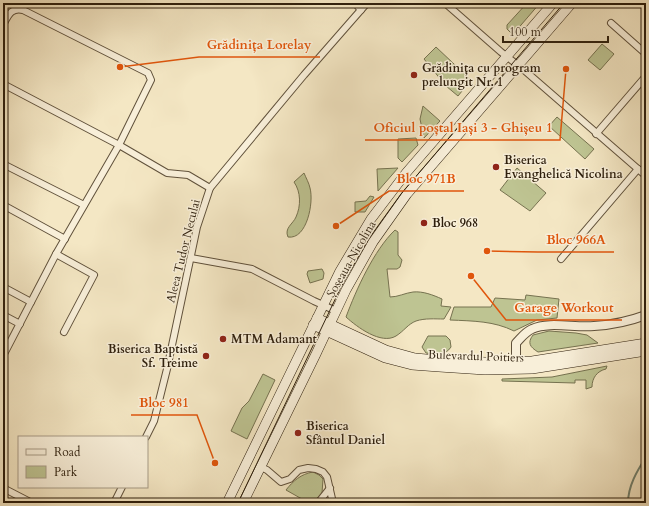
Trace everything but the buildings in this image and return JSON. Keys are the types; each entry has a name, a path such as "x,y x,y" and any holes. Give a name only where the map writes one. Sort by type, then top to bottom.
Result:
{"main road":[{"name":"Șoseaua Nicolina","path":"227,503 315,321 349,255 374,214 406,173 552,3"},
{"name":"Șoseaua Nicolina","path":"243,503 361,260 394,210 407,194 572,3"},
{"name":"Bulevardul Poitiers","path":"315,321 385,358 406,364 467,369 516,366 548,367 646,343"},
{"name":"Bulevardul Poitiers","path":"603,354 646,350"}],"street":[{"path":"355,3 361,10"},
{"name":"Aleea Tudor Neculai","path":"146,436 154,421 197,227 210,188 367,3"},
{"path":"445,3 646,176"},
{"path":"3,25 10,12 19,9 23,10 117,59 148,73 151,80 119,145 56,254 3,356"},
{"path":"611,23 646,54"},
{"path":"596,134 646,76"},
{"path":"3,84 119,145 167,173 188,175 210,188"},
{"path":"3,164 84,205"},
{"path":"561,259 638,169"},
{"path":"3,206 65,239"},
{"path":"56,254 94,275 64,332"},
{"path":"191,258 252,269 323,306 336,311"},
{"path":"3,287 31,302"},
{"path":"3,315 20,324"},
{"path":"516,366 516,344 525,333 531,329 539,326 593,327 646,315"},
{"path":"261,467 281,482 290,479 299,470 308,468 323,472 327,477 333,503"},
{"path":"3,488 32,503"},
{"path":"114,503 122,488"},
{"path":"318,503 330,488"}],"green space":[{"path":"527,3 540,3 515,32 511,33 507,29 507,25"},
{"path":"602,44 614,54 600,70 588,60"},
{"path":"436,47 471,80 458,96 446,86 424,59"},
{"path":"423,106 440,121 424,138 420,119"},
{"path":"557,117 594,149 585,159 549,126"},
{"path":"416,138 418,145 402,162 398,158 398,139"},
{"path":"398,168 378,191 377,169"},
{"path":"517,168 546,193 530,211 500,190"},
{"path":"304,173 309,184 311,194 308,219 300,233 295,236 288,237 287,231 296,217 299,208 299,195 294,182"},
{"path":"370,196 374,197 365,212 355,212 355,202 366,201"},
{"path":"395,230 398,232 398,255 402,260 400,267 397,269 387,269 390,297 420,292 442,299 441,306 451,307 444,319 419,320 411,324 396,336 390,338 376,337 363,330 346,317 366,271 387,238"},
{"path":"322,269 324,273 323,279 310,283 307,274 308,271"},
{"path":"526,295 559,299 557,318 537,320 514,331 491,323 450,320 454,307 491,307 495,298 525,300"},
{"path":"549,331 587,335 598,343 538,352 530,345 531,338 533,335"},
{"path":"428,336 446,336 450,340 451,347 446,352 440,354 426,353 422,347"},
{"path":"607,366 606,369 600,371 596,375 592,387 586,389 586,380 575,380 575,383 502,381 502,379 552,377"},
{"path":"263,374 275,380 247,439 231,431 242,408 249,401"},
{"path":"313,472 323,479 322,493 313,503 309,503 286,490 298,478"}],"waterway":[{"path":"628,503 631,485 636,473 646,457"}],"tram line":[{"path":"238,503 341,287 370,237 401,194 564,3"}],"place":[{"name":"Grădinița Lorelay","path":"120,67"},
{"name":"Oficiul poștal Iași 3 - Ghișeu 1","path":"566,69"},
{"name":"Grădinița cu program prelungit Nr. 1","path":"414,75"},
{"name":"Biserica Evanghelică Nicolina","path":"496,167"},
{"name":"Bloc 968","path":"424,223"},
{"name":"Bloc 971B","path":"336,226"},
{"name":"Bloc 966A","path":"487,251"},
{"name":"Garage Workout","path":"471,276"},
{"name":"MTM Adamant","path":"223,339"},
{"name":"Biserica Baptistă Sf. Treime","path":"206,356"},
{"name":"Biserica Sfântul Daniel","path":"298,433"},
{"name":"Bloc 981","path":"215,463"}]}
